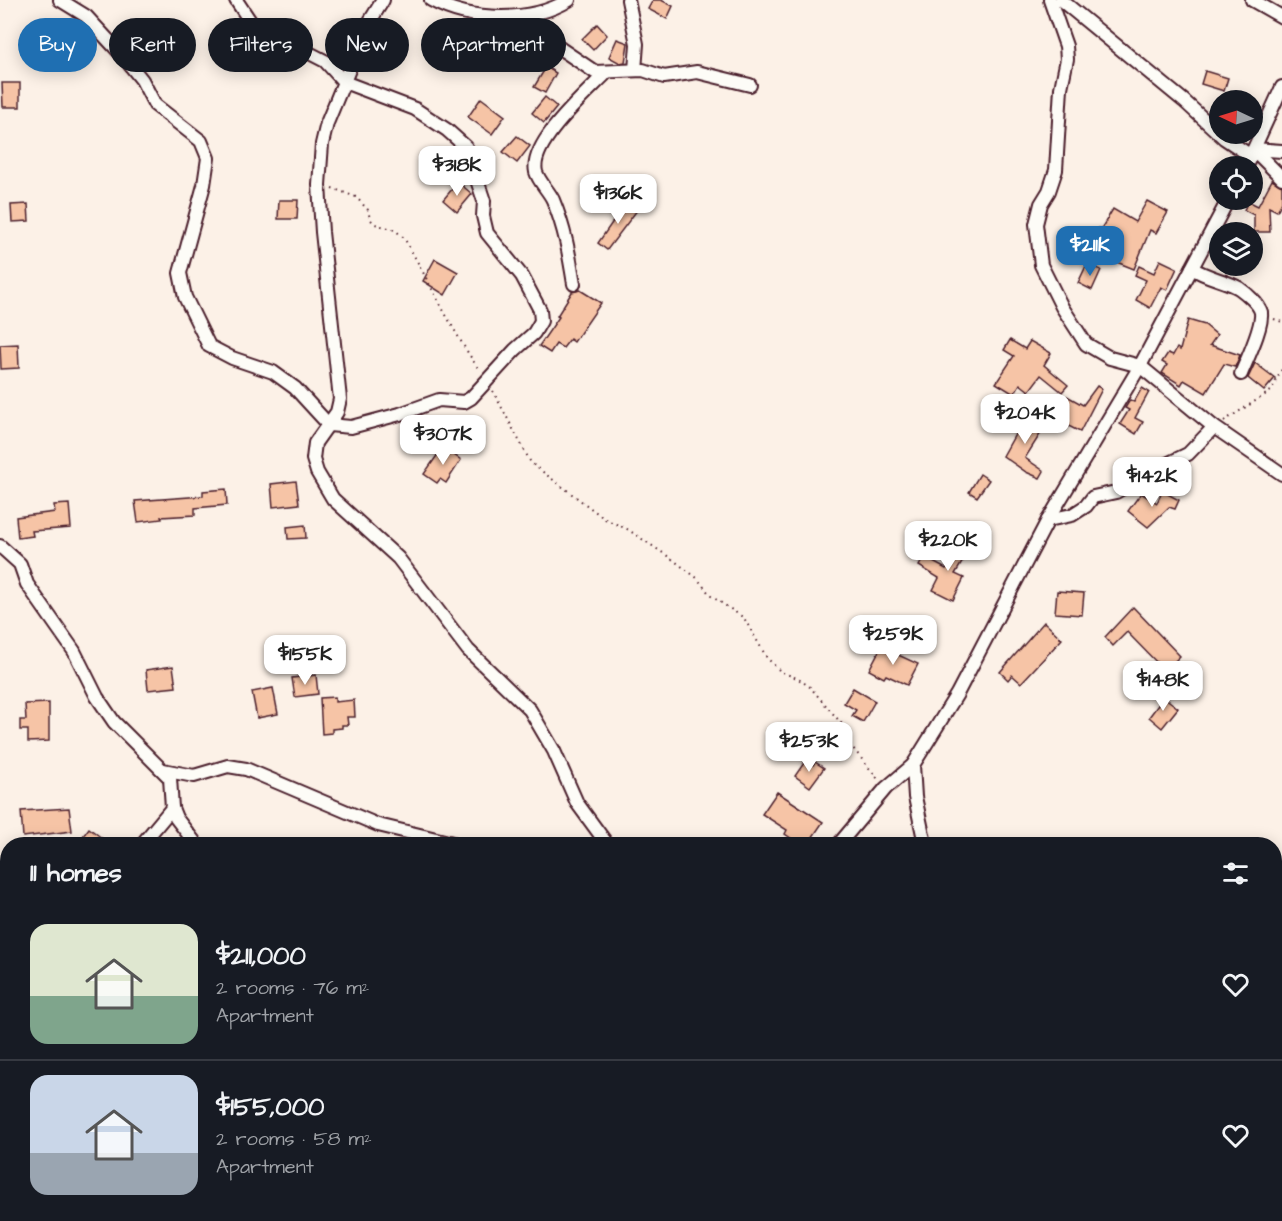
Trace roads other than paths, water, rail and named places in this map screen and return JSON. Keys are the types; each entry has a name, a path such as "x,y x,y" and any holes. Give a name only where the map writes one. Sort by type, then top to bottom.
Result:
{"street":[{"path":"60,0 86,16 142,80 155,105 201,141 208,158 204,184 180,273 185,297 209,346 232,358 273,372 295,388 329,425 351,427 400,414 439,400 464,402 471,398 515,350 534,333 541,321 540,310 522,276 487,233 483,216 484,201 466,147 447,130 415,109 344,82 325,61 286,41 264,33 252,24 236,0"},
{"path":"383,0 367,26 327,123 322,144 319,185 340,399 337,411 315,443 313,459 317,472 333,499 398,558 468,650 530,710 554,752 577,803 602,837"},
{"path":"431,0 470,14 519,16 550,11 569,0"},
{"path":"627,0 636,44 635,70"},
{"path":"1050,0 1066,46 1067,59 1061,88 1056,170 1049,191 1041,204 1036,224 1038,258 1062,307 1086,344 1110,358 1140,366 1214,427 1282,474"},
{"path":"1061,0 1184,101 1224,138 1282,178"},
{"path":"1252,0 1282,16"},
{"path":"519,16 540,29 595,72 605,74 635,70 664,77 697,72 750,85"},
{"path":"574,284 565,229 551,195 536,172 538,152 559,122 605,74"},
{"path":"1251,155 1282,87"},
{"path":"1251,155 1282,151"},
{"path":"845,837 886,788 913,765 957,694 1048,520 1140,366 1223,210"},
{"path":"1192,268 1203,275 1239,288 1261,311 1256,337 1241,374"},
{"path":"1048,520 1072,515 1086,506 1094,497 1116,492 1146,474 1188,454 1214,427"},
{"path":"0,546 20,564 27,584 74,651 97,697 114,722 170,778 172,808 176,819 190,837"},
{"path":"913,765 915,797 924,837"},
{"path":"163,770 194,776 228,766 246,770 378,825 428,837"},
{"path":"148,837 172,808"}]}
